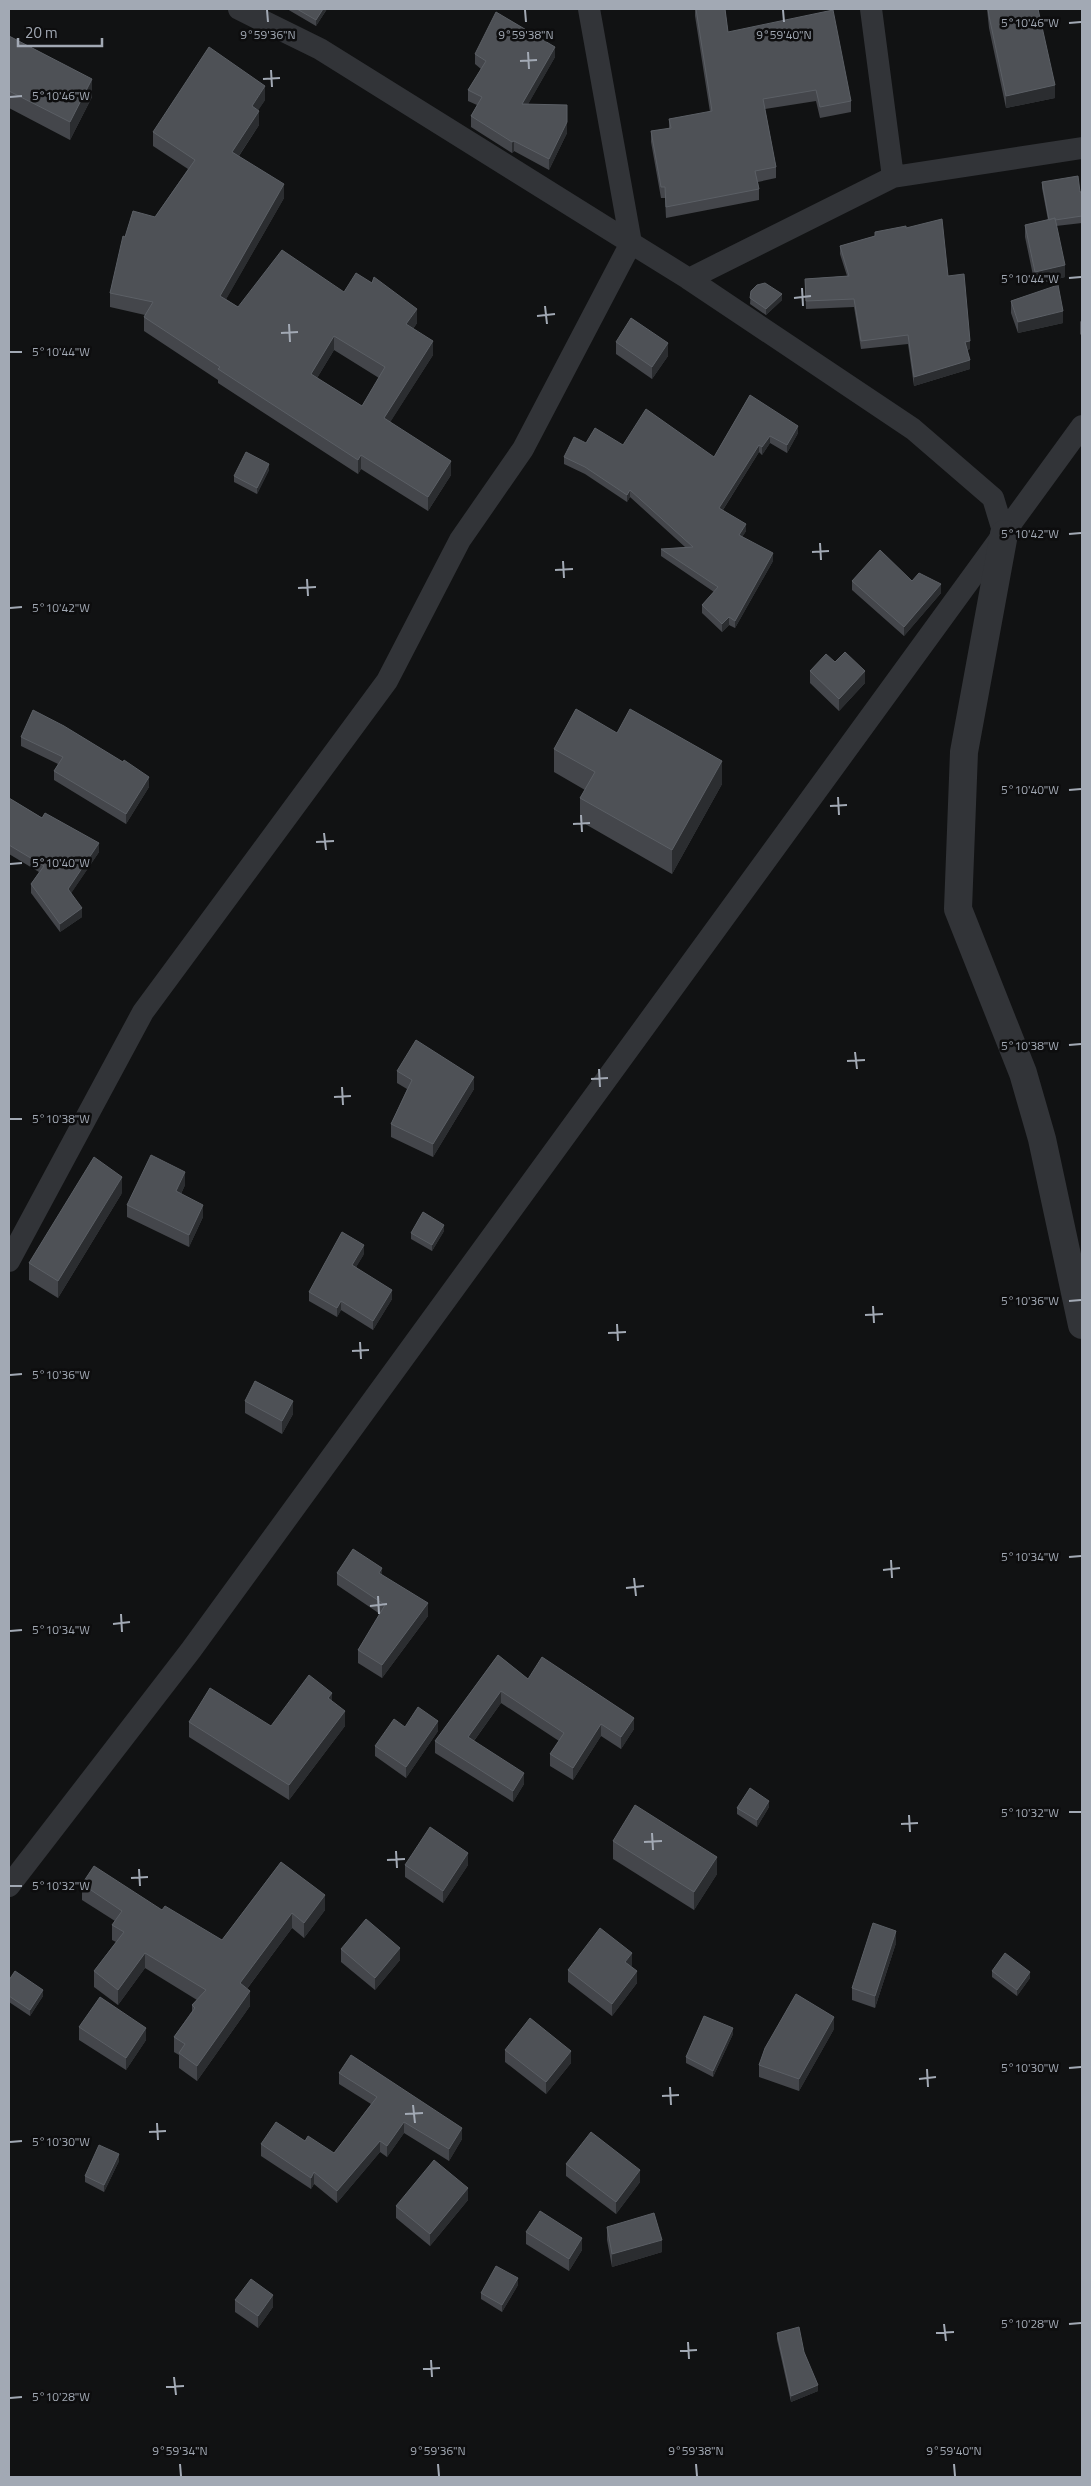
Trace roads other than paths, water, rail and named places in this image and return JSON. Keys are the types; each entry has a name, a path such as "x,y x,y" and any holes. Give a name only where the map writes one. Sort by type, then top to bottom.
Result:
{"street":[{"path":"238,9 320,49 689,279 913,429 994,498 1004,534 964,752 958,909 1023,1072 1042,1139 1082,1326"},
{"path":"9,1261 143,1012 387,681 460,540 522,450 631,243 589,9"},
{"path":"871,9 894,177"},
{"path":"689,279 894,177 1082,148"},
{"path":"9,1886 190,1650 1082,426"}]}
